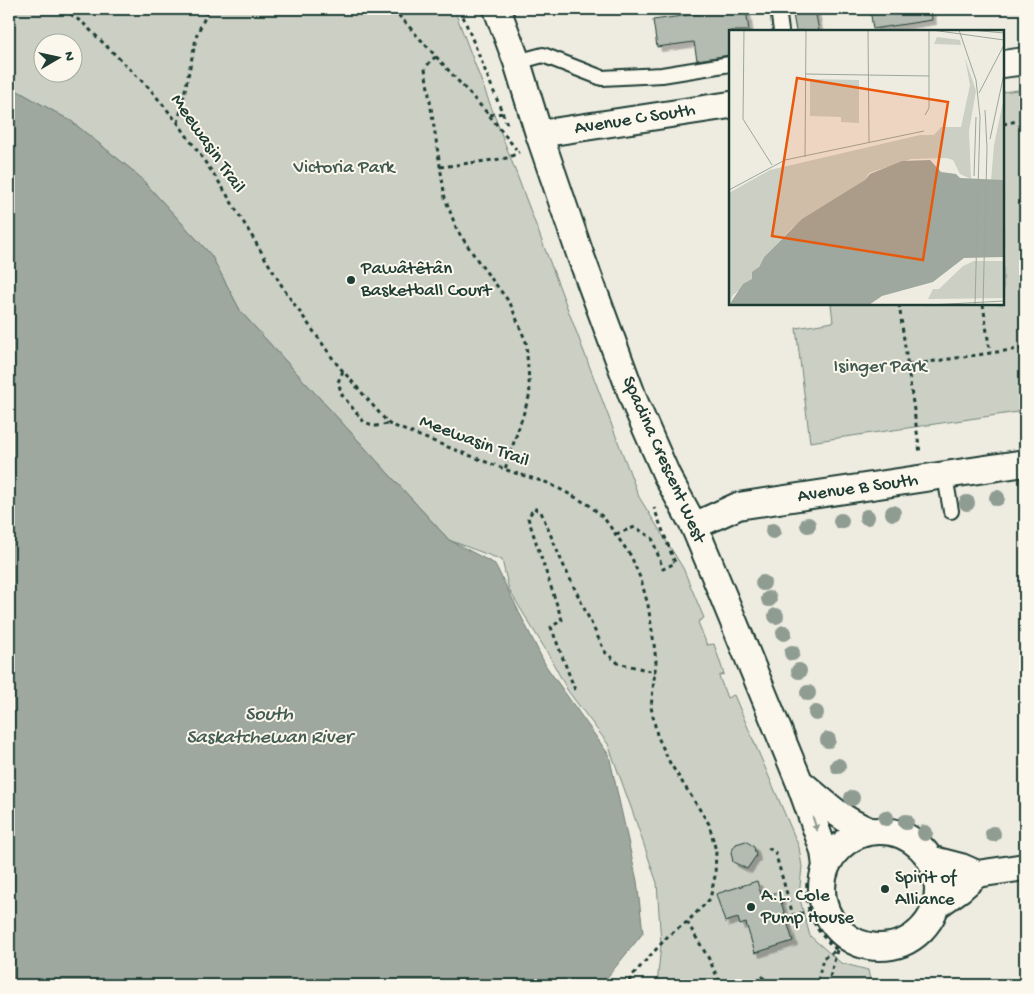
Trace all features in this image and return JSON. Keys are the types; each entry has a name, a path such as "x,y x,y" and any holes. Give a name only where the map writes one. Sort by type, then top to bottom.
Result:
{"street":[{"name":"Spadina Crescent West","path":"497,9 517,62 539,134 580,254 635,403 667,476 694,526 799,781 824,851 826,868"},
{"path":"1004,64 1025,61"},
{"name":"Avenue C South","path":"539,134 729,105"},
{"name":"Avenue B South","path":"694,526 738,506 1025,464"},
{"name":"Spadina Crescent West","path":"799,781 838,815 855,826 870,831"},
{"name":"Spadina Crescent West","path":"879,830 896,832 911,839 924,850 930,859 938,882 936,906 930,919 918,934 901,943 882,947 842,943 825,905 822,886 826,868 835,852 847,841 870,831 879,830"},
{"path":"930,859 961,867 977,874 1025,867"},
{"path":"936,906 977,874"}],"lane":[{"path":"778,9 781,30"},
{"path":"517,62 543,55 602,78 662,75 729,64"},
{"path":"945,476 952,511"}],"path":[{"name":"Meewasin Trail","path":"64,9 84,24 150,89 178,123 221,185 285,292 343,370 389,424 505,469 548,483 573,496 589,505 604,518 630,556 643,588 654,644 656,661 651,707 657,735 670,763 709,824 716,851 715,876 710,899 687,922 668,936 626,985"},
{"path":"178,123 197,34 209,9"},
{"path":"393,9 489,115 519,152"},
{"path":"460,9 509,129"},
{"path":"436,57 425,68 445,198 457,230 510,303 526,342 530,394 505,469"},
{"path":"1004,124 1022,120 1025,114"},
{"path":"512,136 519,152"},
{"path":"440,167 508,158 519,152"},
{"path":"898,305 916,430"},
{"path":"983,305 990,353"},
{"path":"908,365 1025,348"},
{"path":"343,370 338,382 342,395 364,422 376,426 389,424"},
{"path":"575,690 551,627 562,620 528,518 534,508 541,512 562,562 606,652 618,664 655,672"},
{"path":"616,534 635,527 652,538 663,569 674,563 662,532"},
{"path":"768,848 775,852 793,916 810,911"},
{"path":"687,922 709,959 721,985"},
{"path":"817,985 824,958 842,943"},
{"path":"828,985 842,943"},
{"path":"739,985 764,977 766,985"}],"green space":[{"name":"Victoria Park","path":"9,9 454,9 639,497 683,568 704,618 698,622 707,645 714,644 724,674 719,676 727,698 734,695 799,847 802,867 799,896 810,936 841,963 868,970 871,985 657,985 661,944 657,883 608,744 568,691 547,652 509,590 502,560 449,540 241,312 211,255 137,174 71,121 9,86"},
{"name":"Isinger Park","path":"1025,89 1025,411 810,442 796,328 833,322 831,305 1004,305 1004,92"}],"water":[{"name":"South Saskatchewan River","path":"9,86 71,121 137,174 211,255 241,312 449,540 495,564 546,666 609,755 637,881 643,933 601,985 9,985"}],"building":[{"path":"733,9 746,9 749,30 729,30 729,55 697,60 694,42 657,47 653,20"},
{"path":"792,9 815,9 819,30 796,30"},
{"path":"870,9 931,9 932,20 873,29"},
{"path":"746,841 754,847 756,856 747,869 733,862 731,852 736,844"},
{"name":"A.L. Cole Pump House","path":"757,881 762,897 778,892 793,941 755,953 746,923 740,925 738,918 725,922 716,894"}],"place":[{"name":"Pawâtêtân Basketball Court","path":"351,280"},
{"name":"Spirit of Alliance","path":"885,889"},
{"name":"A.L. Cole Pump House","path":"751,907"}]}
